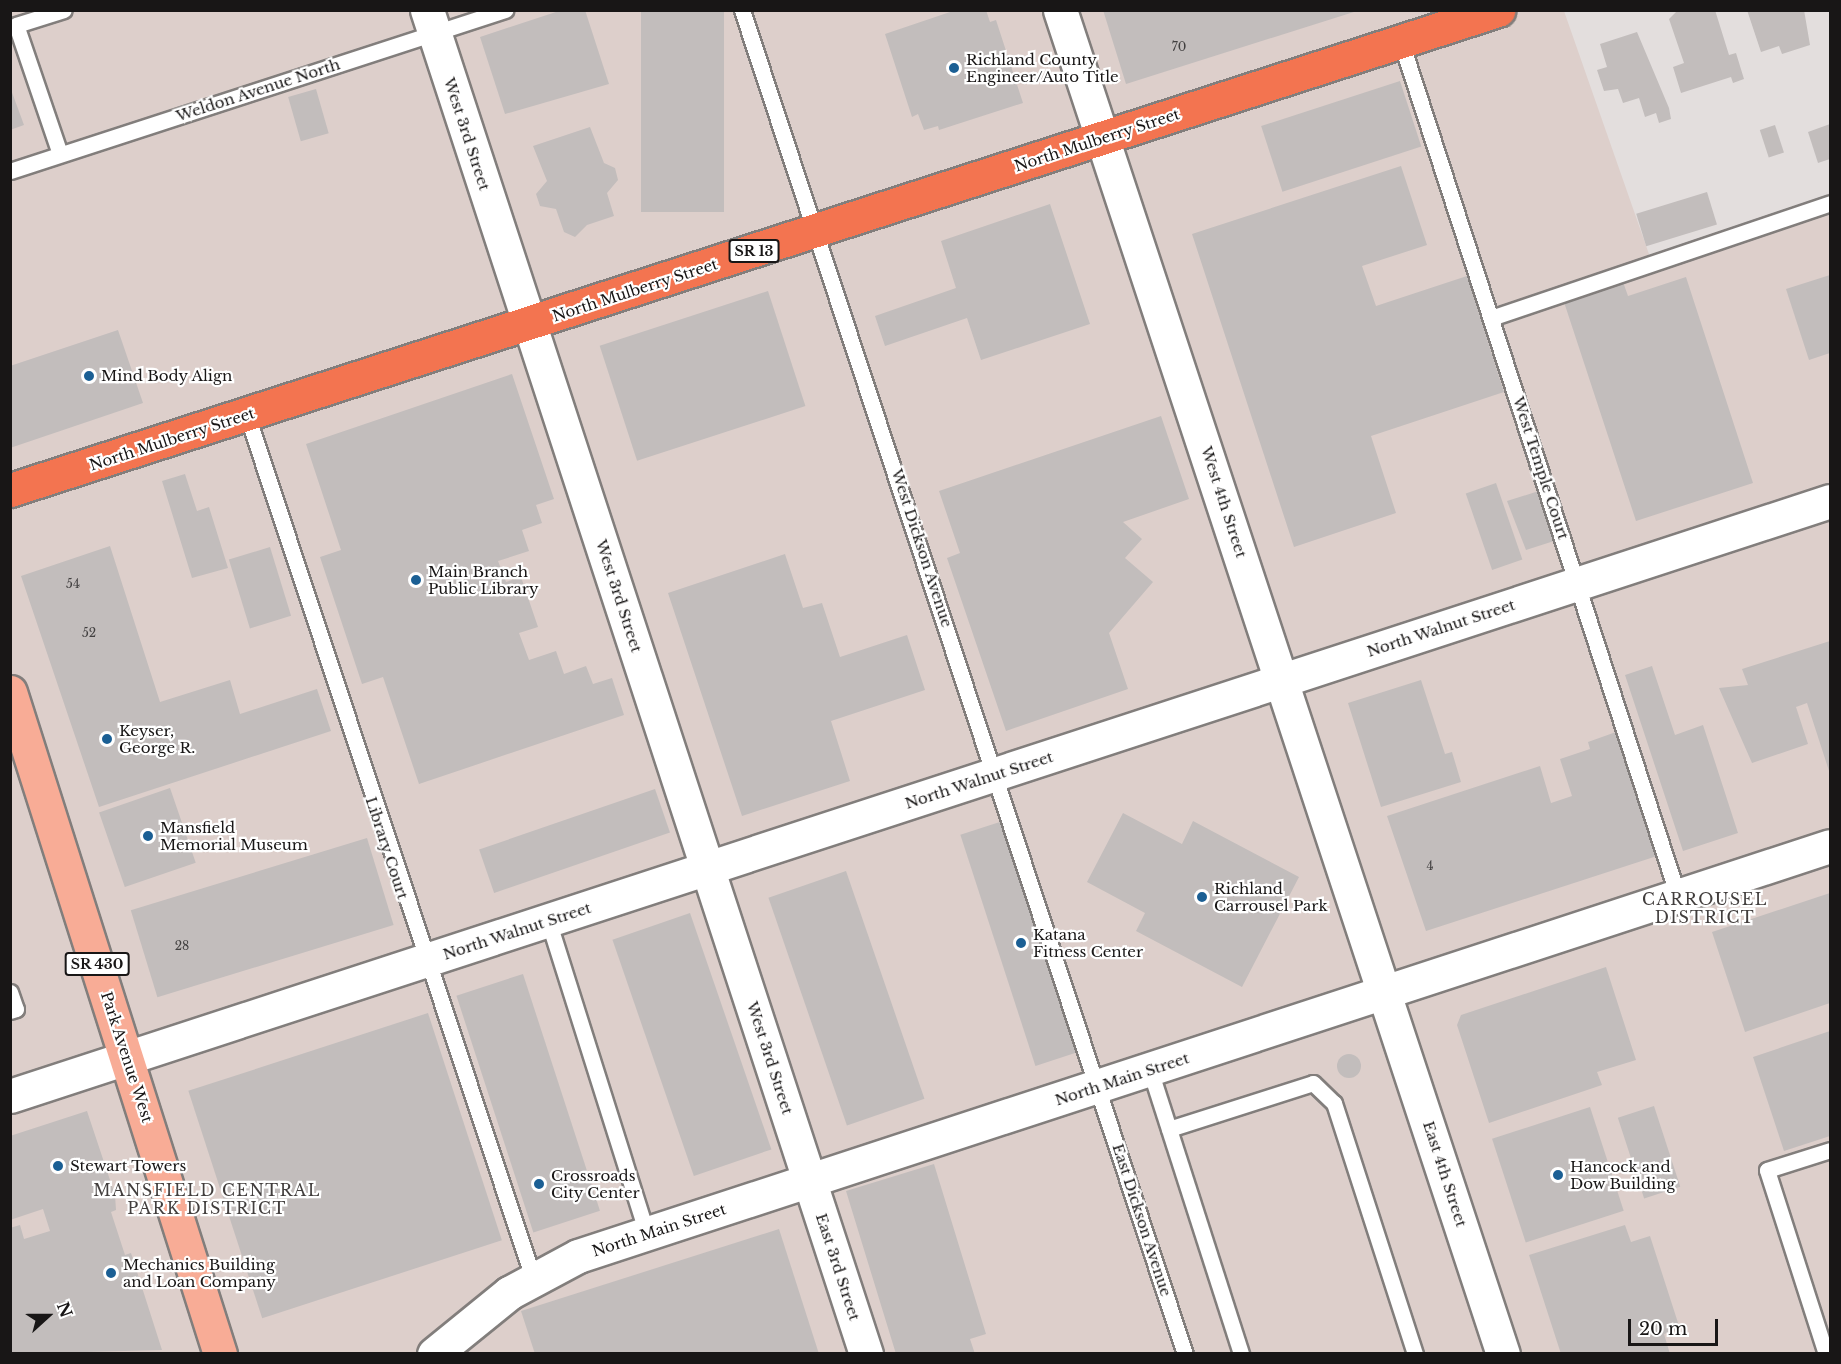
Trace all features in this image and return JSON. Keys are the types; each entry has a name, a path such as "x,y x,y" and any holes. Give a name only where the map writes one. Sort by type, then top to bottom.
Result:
{"highway":[{"name":"North Mulberry Street","path":"10,490 1498,10"}],"main road":[{"name":"Park Avenue West","path":"10,692 18,744 128,1059 220,1353"}],"street":[{"name":"West 4th Street","path":"1060,10 1386,994"},
{"name":"West 3rd Street","path":"430,22 810,1181"},
{"name":"North Walnut Street","path":"10,1096 1830,501"},
{"name":"North Main Street","path":"451,1347 533,1278 647,1234 1386,994 1830,846"},
{"name":"East 4th Street","path":"1386,994 1503,1353"},
{"name":"East 3rd Street","path":"810,1181 866,1353"}],"lane":[{"path":"60,154 16,26 64,10"},
{"name":"Weldon Avenue North","path":"10,171 430,22 505,10"},
{"name":"West Dickson Avenue","path":"742,10 1099,1086"},
{"name":"West Temple Court","path":"1401,42 1579,583 1678,896"},
{"path":"1491,318 1830,203"},
{"name":"Library Court","path":"247,415 424,961 533,1278"},
{"path":"548,920 647,1234"},
{"path":"10,992 16,1009 10,1011"},
{"path":"1150,1070 1241,1353"},
{"path":"1169,1129 1313,1083 1334,1103 1415,1353"},
{"name":"East Dickson Avenue","path":"1099,1086 1185,1353"},
{"path":"1826,1353 1767,1170 1830,1150"}],"shaded area":[{"path":"10,11 1564,11 1650,257 1830,196 1830,1353 11,1353"}],"building":[{"path":"562,10 585,10 609,84 505,114 480,37"},
{"path":"641,10 724,10 724,212 641,212"},
{"name":"Richland County Engineer/Auto Title","path":"956,10 986,10 990,22 996,20 1023,103 939,130 938,126 924,130 918,114 912,117 885,34"},
{"path":"1103,10 1357,10 1357,11 1126,84"},
{"path":"1678,10 1715,10 1729,55 1736,53 1744,79 1733,83 1731,77 1681,93 1673,67 1684,63 1669,19"},
{"path":"1747,10 1804,10 1810,45 1782,54 1779,46 1761,52"},
{"path":"1637,32 1669,108 1671,119 1659,123 1656,113 1645,117 1639,98 1623,103 1618,89 1604,91 1597,70 1607,67 1600,44"},
{"path":"1400,81 1421,147 1282,192 1261,126"},
{"path":"10,87 24,125 10,130"},
{"path":"316,89 329,133 301,141 288,97"},
{"path":"1830,124 1830,159 1818,163 1808,132"},
{"path":"1775,125 1784,153 1769,158 1760,130"},
{"path":"590,127 604,163 615,168 618,180 607,193 614,216 587,225 575,237 564,232 556,209 540,206 536,194 547,181 533,146"},
{"path":"1401,166 1427,245 1362,266 1376,306 1467,276 1504,392 1371,436 1396,513 1294,547 1192,234"},
{"path":"1707,192 1717,225 1646,246 1636,214"},
{"path":"1050,204 1090,324 981,360 967,318 885,346 875,316 956,288 941,241"},
{"path":"1830,275 1830,353 1809,360 1786,289"},
{"path":"1686,277 1753,483 1636,521 1563,299 1622,279 1628,296"},
{"path":"768,291 805,406 637,461 600,346"},
{"path":"118,330 143,403 10,448 10,366"},
{"name":"Main Branch Public Library","path":"512,374 554,499 536,505 542,523 522,530 529,551 498,561 506,582 521,577 538,627 519,633 529,660 556,651 564,674 586,666 593,684 612,678 624,715 419,784 383,677 362,684 320,557 341,550 306,444"},
{"path":"1161,416 1189,499 1123,522 1142,539 1125,558 1153,582 1109,633 1128,689 1006,731 947,558 960,553 939,491"},
{"path":"185,474 197,511 209,507 228,568 192,578 162,481"},
{"path":"1496,483 1522,560 1492,570 1466,493"},
{"path":"1542,490 1554,541 1526,550 1507,501"},
{"path":"110,546 160,702 230,680 240,714 317,689 331,731 99,807 21,576"},
{"path":"270,547 291,616 250,628 229,560"},
{"path":"785,554 803,608 822,603 840,657 907,635 925,690 831,721 850,781 742,816 668,593"},
{"path":"1830,641 1830,774 1807,703 1796,707 1808,744 1752,763 1719,688 1748,685 1742,669"},
{"path":"1652,666 1675,735 1703,725 1738,833 1683,851 1625,675"},
{"path":"1421,680 1445,754 1452,752 1461,782 1381,807 1348,703"},
{"path":"1616,732 1657,856 1426,931 1387,816 1540,766 1551,803 1572,796 1560,759 1590,749 1588,742"},
{"path":"170,788 196,863 125,887 99,812"},
{"path":"655,789 670,832 494,893 479,850"},
{"name":"Richland Carrousel Park","path":"1123,813 1182,844 1193,821 1299,877 1242,987 1136,931 1145,913 1087,882"},
{"name":"Katana Fitness Center","path":"1006,820 1081,1051 1035,1066 960,835"},
{"path":"367,838 394,925 157,997 131,910"},
{"path":"846,871 924,1099 847,1126 768,898"},
{"path":"1830,893 1830,1003 1745,1032 1712,932"},
{"path":"690,913 771,1149 694,1176 612,940"},
{"path":"1606,967 1636,1060 1597,1072 1602,1085 1489,1123 1457,1025 1461,1015"},
{"path":"523,974 600,1211 533,1232 456,996"},
{"path":"428,1013 502,1240 262,1318 188,1091"},
{"path":"1830,1031 1830,1136 1784,1151 1753,1057"},
{"path":"1349,1054 1358,1057 1361,1066 1358,1075 1349,1078 1340,1075 1337,1066 1340,1057"},
{"path":"1654,1106 1680,1187 1644,1199 1618,1118"},
{"name":"Hancock and Dow Building","path":"1590,1107 1624,1211 1526,1242 1492,1139"},
{"path":"87,1111 115,1195 116,1210 111,1212 125,1255 131,1253 162,1350 10,1354 10,1228 20,1225 24,1239 50,1231 43,1209 10,1220 10,1136"},
{"path":"934,1164 986,1334 970,1339 975,1354 896,1354 846,1191"},
{"path":"1625,1225 1631,1242 1650,1236 1680,1329 1664,1334 1670,1354 1561,1354 1529,1255"},
{"path":"779,1229 819,1354 535,1354 521,1311"}],"place":[{"name":"Richland County Engineer/Auto Title","path":"954,68"},
{"name":"Mind Body Align","path":"89,376"},
{"name":"Main Branch Public Library","path":"416,580"},
{"name":"Keyser, George R.","path":"107,739"},
{"name":"Mansfield Memorial Museum","path":"148,836"},
{"name":"Richland Carrousel Park","path":"1202,897"},
{"name":"Katana Fitness Center","path":"1021,943"},
{"name":"Stewart Towers","path":"58,1166"},
{"name":"Hancock and Dow Building","path":"1558,1175"},
{"name":"Crossroads City Center","path":"539,1184"},
{"name":"Mechanics Building and Loan Company","path":"111,1273"}],"district":[{"name":"CARROUSEL DISTRICT","path":"1705,908"},
{"name":"MANSFIELD CENTRAL PARK DISTRICT","path":"207,1199"}]}
